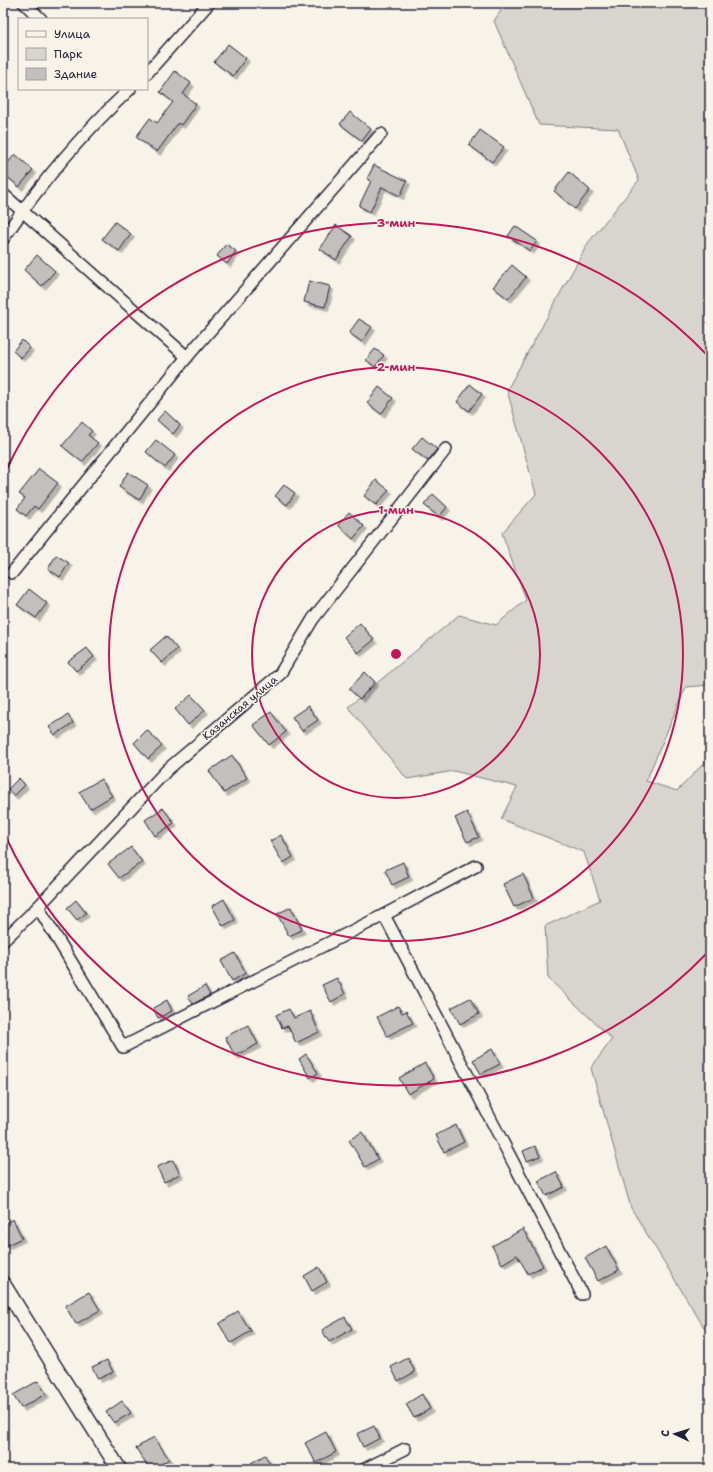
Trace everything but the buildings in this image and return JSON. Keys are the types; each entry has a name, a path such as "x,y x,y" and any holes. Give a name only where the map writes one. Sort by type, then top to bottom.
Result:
{"street":[{"path":"24,3 40,18"},
{"path":"148,72 209,3"},
{"path":"3,239 22,212 66,157 125,91"},
{"path":"12,573 187,357 381,134"},
{"path":"3,194 187,357"},
{"name":"Казанская улица","path":"3,941 38,908 168,769 280,674 313,619 446,449"},
{"path":"38,908 124,1047 384,915 476,866"},
{"path":"384,915 582,1294"},
{"path":"3,1284 119,1469"},
{"path":"365,1469 405,1449"}],"green space":[{"path":"506,3 710,3 710,685 686,687 646,781 677,791 710,757 710,1337 631,1208 591,1068 612,1039 548,978 545,926 600,900 584,852 501,819 517,787 454,771 407,779 348,707 459,615 496,625 526,600 502,533 536,494 507,390 588,243 639,180 618,129 539,125 494,21"}]}
